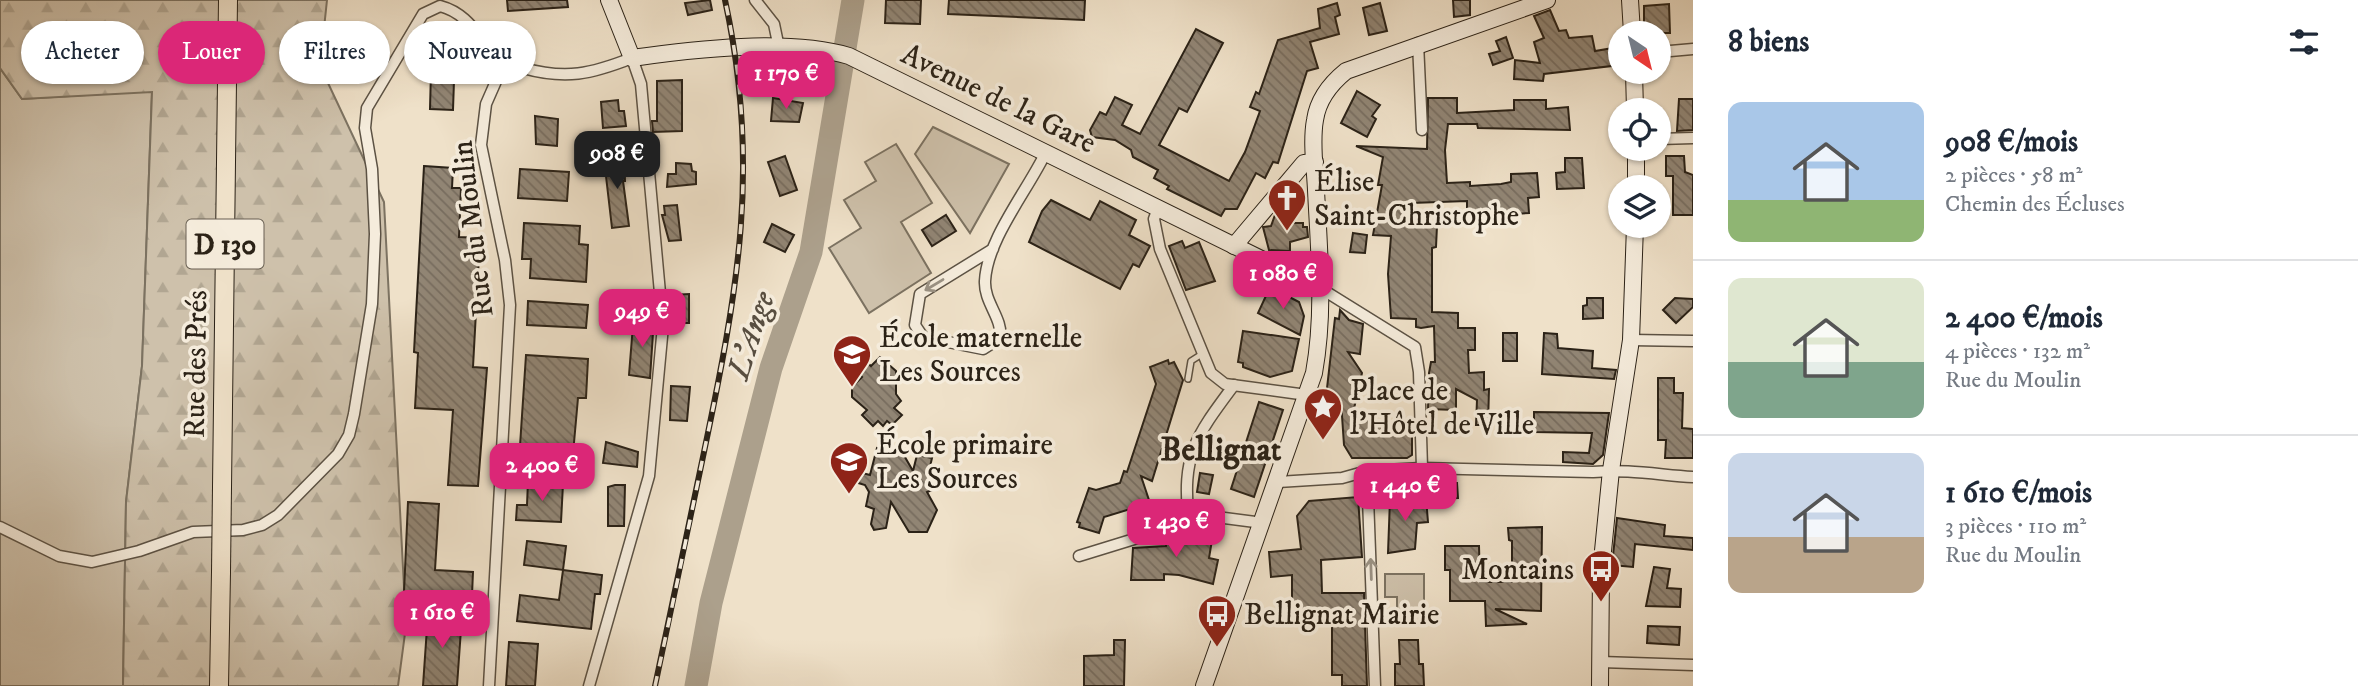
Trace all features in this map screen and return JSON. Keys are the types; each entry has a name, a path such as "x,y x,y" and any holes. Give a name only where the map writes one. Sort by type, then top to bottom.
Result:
{"main road":[{"name":"Rue des Prés","path":"219,686 228,0"},
{"path":"609,0 632,58"},
{"path":"1630,0 1631,21"},
{"path":"1204,686 1278,482 1307,395 1319,347 1320,288 1314,122 1319,106 1335,80 1346,71 1418,43 1543,1"},
{"name":"Avenue de la Gare","path":"632,58 677,51 779,48 833,51 863,62 1320,288"},
{"path":"1234,246 1304,163 1315,162"},
{"path":"1600,686 1601,571 1611,470 1631,340 1635,238"}],"street":[{"path":"755,0 774,24 779,48"},
{"path":"419,21 423,14 440,6 455,10 467,21"},
{"path":"1418,43 1422,130"},
{"path":"0,527 59,556 92,562 139,551 193,532 243,530 262,525 278,515 338,454 349,435 354,414 372,304 375,234 372,169 365,128 368,108 375,91 404,44"},
{"path":"1671,51 1693,49"},
{"path":"536,72 551,76 593,74 632,58 641,84 663,326 649,476 589,686"},
{"name":"Rue du Moulin","path":"489,686 510,305 505,260 481,145 486,104 495,84"},
{"path":"1671,139 1693,138"},
{"path":"993,250 920,294 915,325 923,337 983,349 1000,338 1001,329 985,292 985,278 993,250 1046,152"},
{"path":"1158,208 1154,219 1160,249 1202,354 1216,379 1234,385 1307,395"},
{"path":"1320,288 1415,347 1419,372 1422,468"},
{"path":"1631,340 1693,341"},
{"path":"1189,521 1186,486 1198,434 1234,385"},
{"path":"1278,482 1342,478 1367,471 1422,468 1611,470 1693,477"},
{"path":"1367,471 1376,686"},
{"path":"1079,556 1209,516 1263,523"},
{"path":"1601,662 1693,665"}],"lane":[{"path":"1188,379 1191,362 1202,354"}],"green space":[{"path":"0,0 327,0 325,21 279,21 279,84 328,84 384,202 406,626 398,686 123,686 126,502 142,366 152,92 22,99 0,68"},
{"path":"0,68 22,99 152,91 142,366 126,502 123,686 0,686"},
{"path":"933,127 1009,164 970,233 915,154"},
{"path":"896,144 932,203 901,222 931,273 869,313 829,248 861,228 844,200 876,181 865,162"},
{"path":"1385,574 1424,574 1424,614 1397,614 1397,597 1385,597"}],"building":[{"path":"507,0 567,0 568,7 508,11"},
{"path":"710,0 712,10 688,15 685,3"},
{"path":"886,0 921,0 920,24 885,23"},
{"path":"949,0 1085,0 1084,20 948,14"},
{"path":"1453,0 1470,0 1470,15 1454,17"},
{"path":"1337,3 1340,15 1335,17 1339,34 1310,42 1318,68 1307,71 1278,163 1273,162 1265,178 1256,173 1237,209 1225,209 1221,216 1167,189 1169,186 1154,178 1158,170 1133,157 1131,150 1115,140 1092,137 1090,130 1100,112 1106,115 1115,97 1132,105 1122,125 1140,134 1196,29 1223,43 1187,112 1179,108 1159,145 1229,181 1245,152 1260,111 1250,107 1256,92 1259,94 1278,40 1320,28 1318,9"},
{"path":"1380,3 1387,31 1369,35 1363,8"},
{"path":"1669,4 1670,21 1644,21 1644,6"},
{"path":"1550,10 1559,31 1566,30 1569,38 1592,36 1595,51 1608,49 1608,66 1544,74 1543,81 1514,79 1515,60 1540,63 1534,42 1544,38 1534,16"},
{"path":"1506,37 1513,58 1493,65 1489,54 1500,51 1496,41"},
{"path":"682,80 682,131 653,132 652,121 657,121 657,81"},
{"path":"431,84 454,84 453,110 430,109"},
{"path":"1357,91 1380,105 1372,116 1376,119 1367,137 1341,123"},
{"path":"773,98 803,103 799,122 771,121"},
{"path":"1428,98 1457,98 1457,113 1514,110 1514,100 1546,100 1546,109 1568,107 1570,130 1478,128 1477,124 1448,124 1445,150 1447,183 1470,182 1470,186 1501,184 1511,182 1511,174 1537,173 1539,197 1528,198 1529,213 1467,217 1467,201 1411,203 1409,225 1437,226 1436,247 1432,248 1432,312 1458,313 1458,328 1475,328 1475,350 1468,350 1469,373 1484,372 1484,390 1489,389 1488,425 1476,425 1477,400 1456,389 1456,410 1428,409 1429,373 1431,362 1435,362 1434,326 1421,328 1416,327 1416,319 1391,318 1388,274 1391,236 1373,235 1382,185 1378,185 1383,157 1356,146 1427,149"},
{"path":"1679,99 1693,99 1693,130 1677,131"},
{"path":"618,100 619,111 624,111 626,126 603,128 601,102"},
{"path":"535,116 558,119 557,146 536,144"},
{"path":"785,156 797,190 780,196 768,162"},
{"path":"1671,156 1684,156 1685,172 1693,175 1693,215 1673,215 1673,176 1666,175 1666,161 1671,161"},
{"path":"624,157 623,181 629,226 612,228 604,159"},
{"path":"1565,158 1582,158 1584,188 1557,189 1556,173 1565,172"},
{"path":"676,163 691,164 692,171 696,172 696,184 667,187 668,174 676,174"},
{"path":"424,166 453,168 452,188 461,188 459,237 480,238 473,367 487,368 478,486 448,485 453,410 415,408 418,353 414,352"},
{"path":"520,169 569,172 567,201 518,198"},
{"path":"1051,200 1090,220 1100,201 1136,220 1129,235 1150,246 1139,267 1133,264 1120,289 1029,242 1042,211"},
{"path":"677,205 681,240 669,241 662,215 665,215 664,206"},
{"name":"Élise Saint-Christophe","path":"1287,214 1288,223 1303,223 1303,227 1307,227 1308,237 1290,242 1290,251 1269,250 1263,227 1271,226 1275,215"},
{"path":"946,215 956,231 932,246 922,230"},
{"path":"524,223 580,226 579,244 588,245 586,282 530,278 531,259 522,259"},
{"path":"772,224 794,235 785,252 764,242"},
{"path":"1353,233 1367,235 1365,253 1350,252"},
{"path":"1182,241 1185,248 1199,242 1215,281 1186,290 1169,246"},
{"path":"1270,287 1299,302 1304,316 1300,335 1258,313"},
{"path":"689,294 689,323 671,323 671,295"},
{"path":"1587,298 1603,298 1603,318 1583,319 1583,306 1587,305"},
{"path":"1675,298 1693,299 1693,307 1676,323 1663,310"},
{"path":"528,301 588,305 586,328 527,325"},
{"path":"1340,310 1349,320 1363,324 1360,354 1348,352 1362,373 1353,413 1375,412 1373,424 1405,425 1405,432 1412,432 1412,455 1407,458 1352,458 1344,445 1341,401 1326,397 1335,318 1339,319"},
{"path":"642,317 654,318 650,378 629,375 633,325 642,326"},
{"path":"1243,331 1299,339 1292,371 1270,377 1243,367 1243,363 1238,362"},
{"path":"1503,333 1517,333 1517,361 1503,361"},
{"path":"1544,333 1557,334 1558,348 1593,351 1592,368 1616,370 1614,379 1542,374"},
{"path":"526,355 588,359 586,398 578,398 572,465 519,461"},
{"path":"861,357 871,366 880,357 896,371 896,394 901,401 894,408 902,415 892,425 887,421 883,426 878,421 873,426 862,415 867,410 852,397 852,387 862,377 852,367"},
{"path":"1168,360 1169,364 1174,362 1183,380 1152,481 1141,476 1150,503 1104,517 1099,533 1079,527 1080,523 1077,522 1089,488 1096,490 1120,483 1124,471 1127,472 1156,384 1150,367"},
{"path":"1658,378 1674,378 1674,393 1683,393 1682,428 1693,429 1693,458 1665,458 1666,440 1658,440"},
{"path":"671,386 690,387 687,421 670,420"},
{"path":"1259,402 1283,410 1254,497 1231,489"},
{"path":"1534,412 1609,413 1603,455 1593,464 1563,462 1563,452 1589,453 1592,433 1534,432"},
{"path":"606,442 638,452 637,467 603,463"},
{"path":"877,448 902,452 913,471 917,455 932,458 928,475 937,482 935,489 927,492 937,510 927,532 909,532 891,502 886,528 874,530 871,524 874,509 866,506 869,492 865,485 855,482 858,472 870,475"},
{"path":"1200,473 1213,475 1209,494 1197,492"},
{"path":"528,481 563,484 561,522 516,520 517,505 527,505"},
{"path":"1433,483 1457,483 1458,498 1433,499"},
{"path":"625,485 624,526 608,526 608,487"},
{"path":"1358,497 1362,557 1321,560 1322,593 1364,593 1367,686 1342,686 1342,675 1332,675 1332,614 1292,615 1292,575 1271,577 1269,552 1301,549 1297,516 1309,501"},
{"path":"1426,498 1428,522 1417,523 1415,549 1388,553 1390,499"},
{"path":"408,502 439,504 435,570 473,572 472,595 404,592"},
{"path":"1617,518 1665,525 1664,536 1693,538 1693,550 1635,544 1633,567 1612,565"},
{"path":"1542,527 1541,611 1495,609 1527,624 1486,626 1485,601 1450,601 1450,570 1445,570 1445,546 1479,546 1480,582 1512,582 1512,541 1509,540 1508,528"},
{"path":"1200,532 1213,534 1209,558 1218,560 1213,584 1164,574 1164,580 1131,580 1133,548 1166,546 1167,537"},
{"path":"527,541 566,546 563,570 524,565"},
{"path":"1654,567 1670,569 1667,588 1681,589 1680,607 1646,606"},
{"path":"563,570 602,575 600,594 595,594 591,629 517,621 520,595 559,600"},
{"path":"428,613 462,615 457,686 423,686"},
{"path":"1648,626 1680,627 1679,645 1647,643"},
{"path":"1114,640 1125,640 1124,686 1084,686 1084,656 1114,655"},
{"path":"1399,640 1418,640 1419,664 1423,664 1424,686 1395,686 1395,664 1400,664"},
{"path":"509,642 538,644 535,686 506,686"}],"waterway":[{"name":"L'Ange","path":"696,686 711,603 771,368 811,252 853,0"}],"railway":[{"path":"655,686 727,336 741,227 742,118 736,60 725,0"}],"place":[{"name":"Élise Saint-Christophe","path":"1287,232"},
{"name":"École maternelle Les Sources","path":"852,388"},
{"name":"Place de l'Hôtel de Ville","path":"1323,441"},
{"name":"École primaire Les Sources","path":"849,495"},
{"name":"Montains","path":"1601,603"},
{"name":"Bellignat Mairie","path":"1217,648"}],"district":[{"name":"Bellignat","path":"1221,448"}]}
